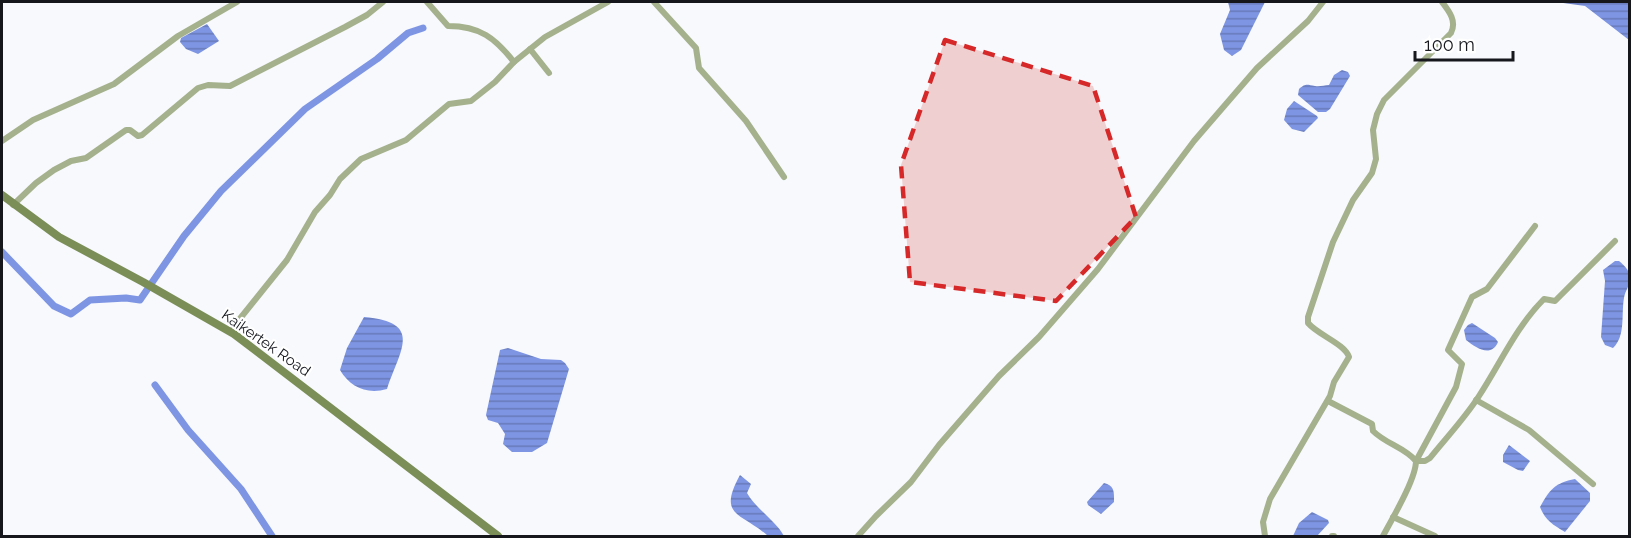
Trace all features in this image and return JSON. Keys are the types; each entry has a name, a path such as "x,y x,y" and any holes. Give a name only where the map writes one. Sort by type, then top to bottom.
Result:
{"main road":[{"name":"Kaikertek Road","path":"2,195 59,237 230,331 331,406 498,537"}],"street":[{"path":"2,141 33,120 114,84 178,36 237,2"},
{"path":"13,205 54,170 71,161 86,158 126,130 138,136 142,135 198,88 208,85 230,86 367,15 383,2"},
{"path":"427,2 448,26 465,26 490,36 514,62"},
{"path":"230,331 287,260 315,213 340,178 361,159 406,140 449,105 471,100 495,82 530,49 565,24 608,2"},
{"path":"654,2 696,48 699,68 746,121 784,177"},
{"path":"858,537 911,482 939,445 1039,337 1098,269 1194,141 1250,76 1308,21 1323,2"},
{"path":"1271,537 1265,534 1263,522 1270,499 1328,401 1334,382 1349,357 1347,351 1313,328 1308,323 1308,317 1333,242 1353,200 1372,173 1376,159 1373,130 1384,100 1451,33 1454,27 1454,21 1442,2"},
{"path":"530,49 549,74"},
{"path":"1383,537 1416,466 1416,460 1456,387 1462,364 1448,350 1472,297 1487,289 1535,226"},
{"path":"1328,401 1372,424 1372,431 1382,440 1410,453 1416,460 1425,461 1430,458 1476,400 1499,360 1535,308 1544,299 1555,301 1615,241"},
{"path":"1476,400 1529,430 1593,484"},
{"path":"1393,517 1435,537"}],"highlighted area":[{"path":"945,40 1093,86 1136,217 1056,301 910,282 901,165"}],"water":[{"path":"1228,2 1265,2 1241,50 1232,56 1224,50 1220,34 1230,10"},
{"path":"1556,2 1629,2 1629,40 1585,6"},
{"path":"207,24 219,41 198,54 186,49 180,42 181,38"},
{"path":"1342,70 1348,72 1350,76 1326,112 1318,112 1298,95 1299,89 1305,85 1329,85 1334,75"},
{"path":"1294,101 1318,118 1304,132 1292,129 1284,120 1287,109"},
{"path":"1615,261 1619,261 1626,268 1630,279 1624,298 1620,337 1613,348 1605,345 1601,337 1605,281 1603,270"},
{"path":"364,317 383,320 395,325 401,332 403,340 387,389 380,391 366,390 354,385 340,370 347,348"},
{"path":"1472,323 1495,338 1498,342 1495,347 1487,351 1466,340 1464,330"},
{"path":"508,348 541,359 561,360 569,369 547,443 532,452 512,452 503,444 505,434 498,423 488,420 486,415 500,350"},
{"path":"1509,445 1530,461 1523,471 1503,462 1503,455"},
{"path":"740,475 751,484 747,493 751,499 784,536 768,536 735,512 731,499"},
{"path":"1575,479 1590,493 1590,501 1565,532 1550,522 1540,507 1554,488"},
{"path":"1104,483 1112,488 1114,502 1101,514 1087,502"},
{"path":"1312,512 1328,520 1329,523 1317,536 1293,536 1299,523"}],"waterway":[{"path":"2,252 54,306 71,314 90,300 126,298 140,300 184,236 221,191 305,109 377,59 408,33 423,28"},
{"path":"155,385 188,430 241,489 272,536"}]}
